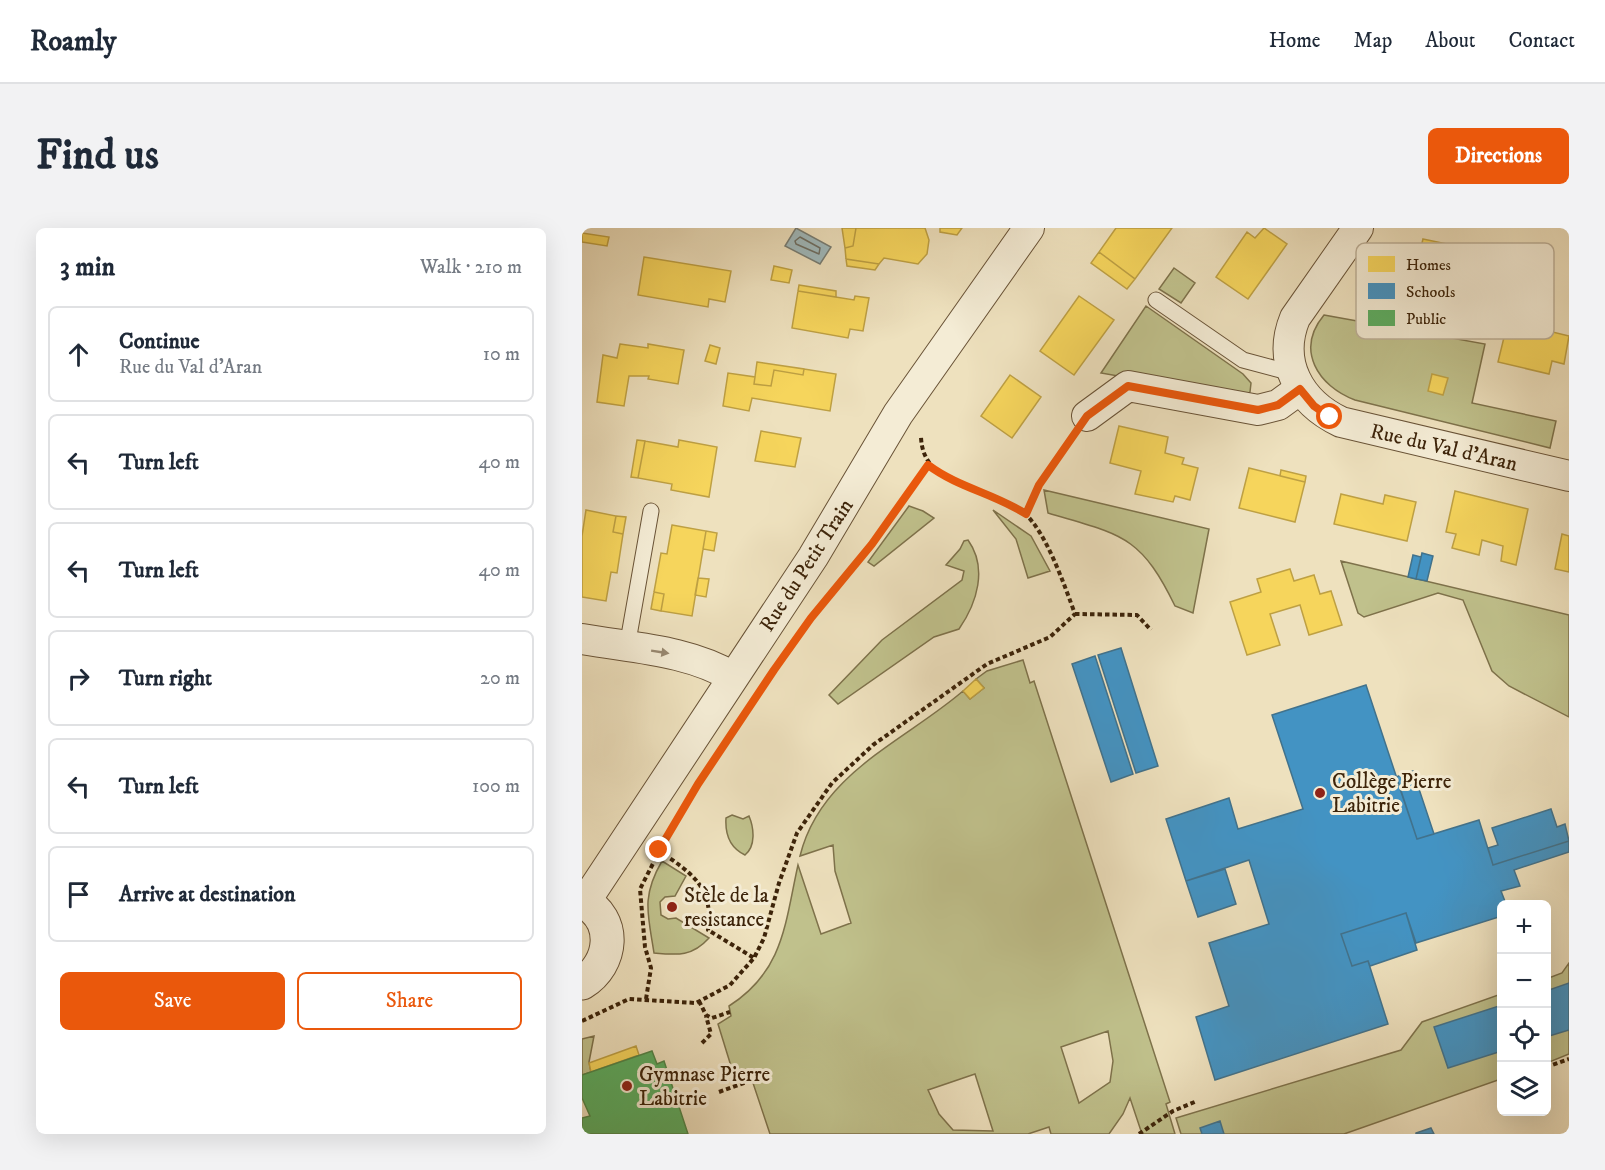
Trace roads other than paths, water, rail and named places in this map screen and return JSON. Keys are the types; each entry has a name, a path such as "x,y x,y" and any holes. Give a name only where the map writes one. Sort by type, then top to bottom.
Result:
{"street":[{"name":"Rue du Petit Train","path":"584,902 601,883 818,548 898,414 1029,228"},
{"path":"1087,416 1128,386 1258,410 1278,405 1296,381 1287,348 1295,318 1358,228"},
{"name":"Rue du Val d'Aran","path":"1296,381 1314,406 1341,422 1569,476"},
{"path":"582,639 689,658 733,677"},
{"path":"582,983 593,976 603,963 608,950 604,923 584,902"}],"lane":[{"path":"1156,300 1243,360 1296,381"},
{"path":"627,647 651,511"}],"water":[{"path":"796,228 831,247 820,264 785,246"}],"place":[{"name":"Collège Pierre Labitrie","path":"1320,793"},
{"name":"Stèle de la resistance","path":"672,907"},
{"name":"Gymnase Pierre Labitrie","path":"627,1086"}]}
